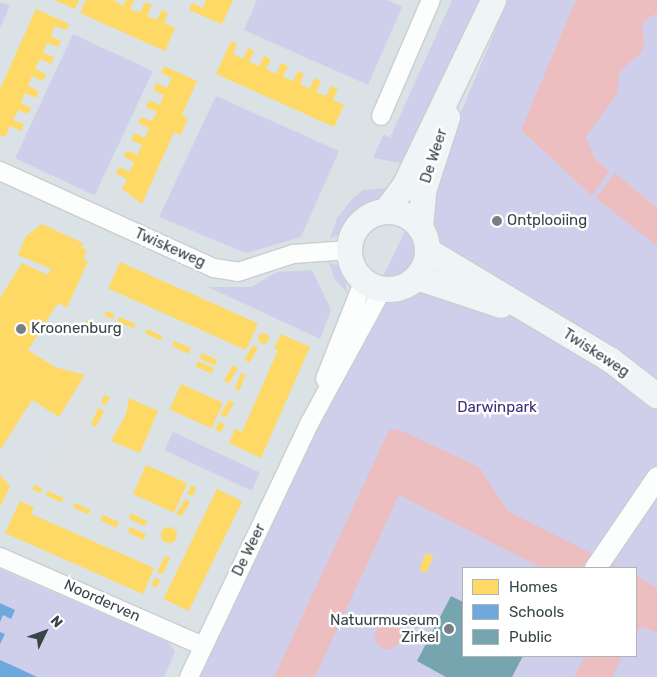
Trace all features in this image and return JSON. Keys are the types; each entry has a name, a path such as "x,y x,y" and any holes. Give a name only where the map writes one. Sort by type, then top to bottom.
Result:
{"main road":[{"name":"De Weer","path":"384,211 405,184 420,145 455,84 493,0"},
{"name":"De Weer","path":"423,239 423,191 455,84"},
{"path":"384,211 404,215 423,239 416,277 404,285 373,284 355,270 349,250 359,224 384,211"},
{"name":"Twiskeweg","path":"423,239 533,313 611,360 657,396"},
{"name":"Twiskeweg","path":"416,277 533,313"}],"street":[{"path":"381,116 432,0"},
{"name":"Twiskeweg","path":"0,171 214,268 238,272 293,254 349,250"},
{"name":"De Weer","path":"189,677 373,284"},
{"path":"596,567 657,477"},
{"name":"Noorderven","path":"0,557 203,646"}],"shaded area":[{"path":"0,0 657,0 657,677 0,677"},
{"path":"576,0 657,0 657,13 645,20 642,30 645,43 640,54 620,71 617,94 586,137 595,159 609,171 592,196 521,130"},
{"path":"615,173 657,208 657,246 596,198"},
{"path":"116,329 181,358 161,403 109,380 84,437 139,462 118,509 45,476 91,374 71,364 84,335 109,346"},
{"path":"389,430 400,430 479,467 508,511 618,567 540,567 399,495 315,677 274,677"},
{"path":"637,577 657,588 657,633 645,627 637,631"},
{"path":"388,623 397,627 401,636 397,645 388,649 379,645 375,636 379,627"},
{"path":"584,657 622,657 612,677 574,677"}],"green space":[{"path":"257,0 387,0 402,7 368,85 244,30"},
{"path":"452,0 479,0 402,163 373,158 384,134 390,138"},
{"name":"Darwinpark","path":"508,0 657,0 657,677 199,677 283,483 451,136"},
{"path":"0,2 10,6 0,28"},
{"path":"73,34 153,71 95,195 15,158"},
{"path":"216,96 339,151 301,237 246,253 159,217"},
{"path":"387,188 385,201 364,208 345,231 330,239 337,218 354,197 363,190"},
{"path":"329,262 344,269 347,293 334,278"},
{"path":"312,270 331,310 320,339 208,287 251,287 277,272"},
{"path":"173,432 260,473 252,491 165,450"},
{"path":"0,569 168,642 175,652 164,677 11,677 0,662"}],"building: Homes":[{"path":"54,0 79,0 75,9"},
{"path":"86,0 114,0 123,6 126,0 134,0 130,9 140,13 145,2 152,5 147,16 157,20 162,10 168,13 164,23 175,28 165,51 80,13"},
{"path":"206,0 233,0 222,24 189,10 192,3 203,8"},
{"path":"36,9 69,24 66,30 55,26 51,36 61,41 58,47 47,43 43,53 54,57 51,64 40,59 35,69 46,74 43,81 32,76 28,86 39,91 36,98 25,93 21,103 31,108 28,114 18,110 13,120 24,124 21,131 10,126 5,137 0,135 0,89"},
{"path":"231,41 237,44 233,54 243,59 248,48 254,51 249,62 259,66 264,56 271,59 266,69 276,74 281,63 288,66 283,77 293,81 298,71 304,74 300,84 310,89 314,78 321,81 316,92 326,96 331,86 338,89 333,100 344,105 334,127 216,74"},
{"path":"164,66 197,81 182,115 188,118 181,135 174,132 142,204 122,189 127,179 116,174 119,167 130,172 134,162 124,157 127,150 137,155 142,145 131,140 134,133 145,138 149,128 138,123 141,117 152,121 157,112 146,107 149,100 160,105 164,95 153,90 157,83 167,88 172,78 161,73"},
{"name":"Kroonenburg","path":"42,224 83,243 81,247 87,250 83,258 88,261 67,308 58,303 28,350 55,367 85,375 59,417 32,400 0,450 0,298 22,263 48,275 51,269 18,255 26,236"},
{"path":"120,262 258,323 246,350 108,288"},
{"path":"106,311 114,314 113,319 104,316"},
{"path":"119,317 136,324 134,328 117,322"},
{"path":"86,320 96,325 91,334 81,329"},
{"path":"147,329 163,336 160,340 145,334"},
{"path":"263,332 269,338 263,344 257,338"},
{"path":"281,334 310,347 261,458 229,443 235,429 242,432 278,350 274,348"},
{"path":"174,341 191,348 188,354 172,346"},
{"path":"253,345 258,348 249,363 244,360"},
{"path":"202,353 218,360 215,365 200,358"},
{"path":"198,361 214,368 211,373 196,366"},
{"path":"233,365 238,368 229,384 224,380"},
{"path":"241,373 246,375 239,391 235,389"},
{"path":"181,384 223,403 212,428 170,410"},
{"path":"104,395 110,397 106,405 101,403"},
{"path":"129,398 158,411 140,453 111,441 126,414"},
{"path":"229,400 234,403 225,418 220,415"},
{"path":"98,408 104,411 96,427 91,424"},
{"path":"219,422 225,424 221,432 215,430"},
{"path":"146,465 187,483 174,513 133,494"},
{"path":"0,475 10,486 0,507"},
{"path":"34,485 42,488 41,493 32,490"},
{"path":"191,485 196,488 193,496 187,494"},
{"path":"217,489 242,501 189,611 164,599"},
{"path":"48,491 64,498 61,502 46,496"},
{"path":"185,499 190,502 181,517 176,514"},
{"path":"20,501 34,507 31,514 154,568 143,594 5,533"},
{"path":"75,503 91,510 88,514 73,508"},
{"path":"131,513 147,521 145,526 129,519"},
{"path":"103,515 119,522 116,528 100,520"},
{"path":"130,527 146,534 143,540 128,532"},
{"path":"169,527 175,529 177,535 175,541 169,543 163,541 161,535 163,529"},
{"path":"426,553 433,556 426,573 419,570"},
{"path":"165,556 170,558 163,574 157,572"},
{"path":"155,578 160,580 157,588 151,585"}],"building: Schools":[{"path":"0,603 15,610 11,619 3,615 0,622"},
{"path":"0,632 5,634 0,644"},
{"path":"0,660 18,668 37,677 0,677"}],"building: Public":[{"name":"Natuurmuseum Zirkel","path":"451,596 462,602 462,657 522,657 512,677 446,677 417,661"}],"place":[{"name":"Ontplooiing","path":"497,221"},
{"name":"Kroonenburg","path":"21,329"},
{"name":"Natuurmuseum Zirkel","path":"449,629"}]}
